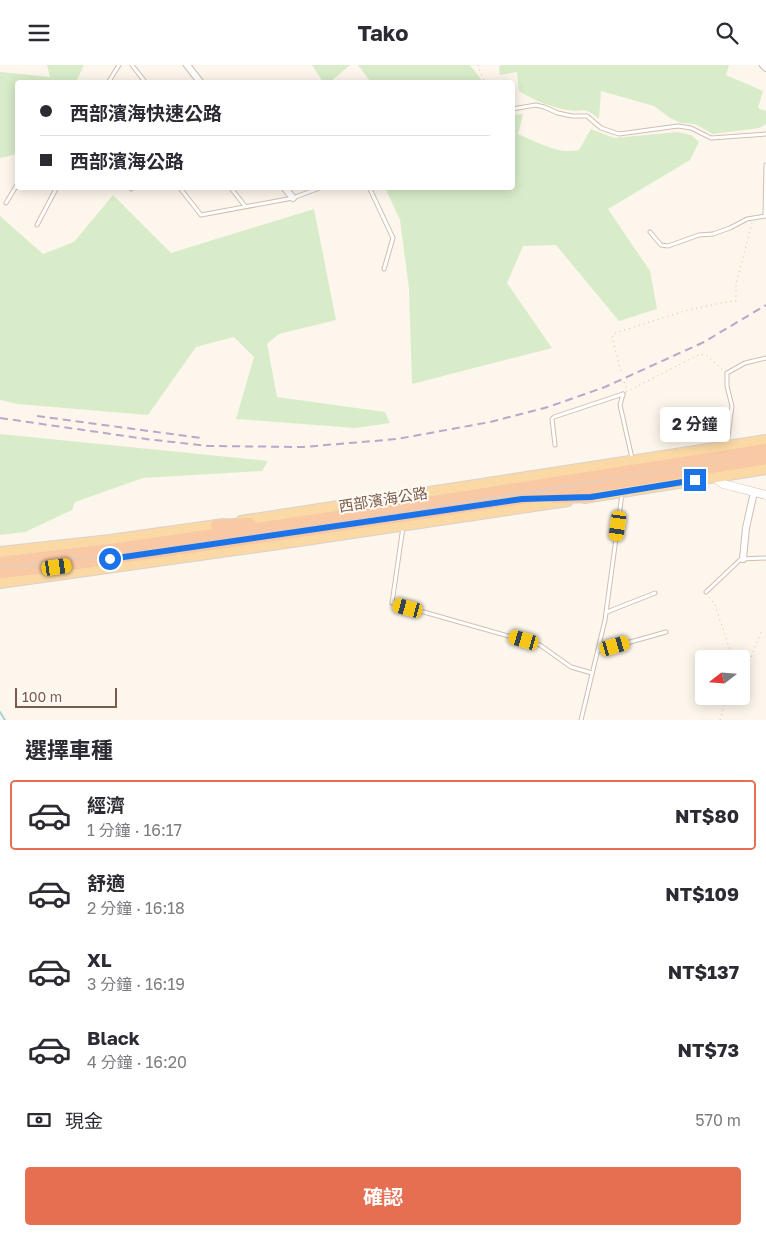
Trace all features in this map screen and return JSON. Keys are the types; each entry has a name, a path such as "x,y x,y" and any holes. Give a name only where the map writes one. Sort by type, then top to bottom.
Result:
{"highway":[{"path":"0,562 118,548 330,517 766,449"},
{"path":"0,573 186,549 522,499 766,459"},
{"path":"522,499 591,497"},
{"path":"216,525 330,517"}],"main road":[{"name":"西部濱海公路","path":"0,552 110,540 216,525 766,440"},
{"name":"西部濱海公路","path":"0,583 403,526 766,469"}],"street":[{"path":"187,65 199,80"},
{"path":"763,65 766,68"},
{"path":"286,190 293,198"},
{"path":"714,477 723,484 766,495"},
{"path":"743,559 746,528 754,492"}],"lane":[{"path":"110,80 119,65"},
{"path":"132,65 144,80"},
{"path":"515,108 536,105 558,113 572,116 587,116 601,128 619,134 678,127 692,128 711,138 766,134"},
{"path":"650,232 661,245 668,246 699,235 721,231 747,219 766,216 766,165"},
{"path":"6,203 15,188"},
{"path":"37,225 55,190"},
{"path":"181,190 201,215 293,198 314,190"},
{"path":"232,190 245,206"},
{"path":"370,190 393,238 384,269"},
{"path":"727,446 732,406 727,386 727,373 745,363 766,358"},
{"path":"555,445 552,419 554,417 625,393"},
{"path":"625,393 620,405 633,461"},
{"path":"581,720 606,612 623,491"},
{"path":"403,526 392,603 540,645 571,667 592,673"},
{"path":"706,593 741,559 766,559"},
{"path":"606,612 655,593"},
{"path":"598,651 666,632"}],"path":[{"path":"478,65 484,80"},
{"path":"621,371 612,337 616,333 688,310 736,301 736,284 748,235 755,218"},
{"path":"624,381 625,393 700,354 706,355 727,373"},
{"path":"706,593 714,605 730,650"},
{"path":"750,660 761,632"},
{"path":"720,720 724,705"}],"green space":[{"path":"47,65 84,65 77,80 15,80 15,154 0,158 0,72 50,77"},
{"path":"312,65 350,65 332,80 322,80"},
{"path":"358,65 470,65 481,80 369,80"},
{"path":"501,65 729,65 726,75 763,91 758,108 766,111 766,124 759,128 713,134 695,124 681,123 670,118 654,106 601,91 599,119 583,110 573,111 554,107 524,94 519,91 517,72 500,75 499,68"},
{"path":"523,114 518,134 548,147 564,151 579,150 591,129 614,138 677,132 691,135 699,142 690,160 608,209 650,271 657,309 619,321 556,245 523,246 507,283 552,348 412,384 409,288 400,220 388,190 515,190 515,115"},
{"path":"113,195 171,253 314,209 336,320 279,334 267,344 277,397 385,412 390,423 355,428 236,419 254,357 234,337 196,347 148,415 17,404 0,400 0,216 43,254 74,242"},
{"path":"0,434 268,461 262,471 143,478 75,502 72,510 25,532 0,535"}],"waterway":[{"path":"0,712 5,720"}],"railway":[{"path":"0,418 208,446 303,447 397,439 490,422 548,407 605,387 704,342 766,305"},
{"path":"37,416 201,438"}],"route":[{"path":"110,559 452,508 522,499 591,497 695,480"}]}
